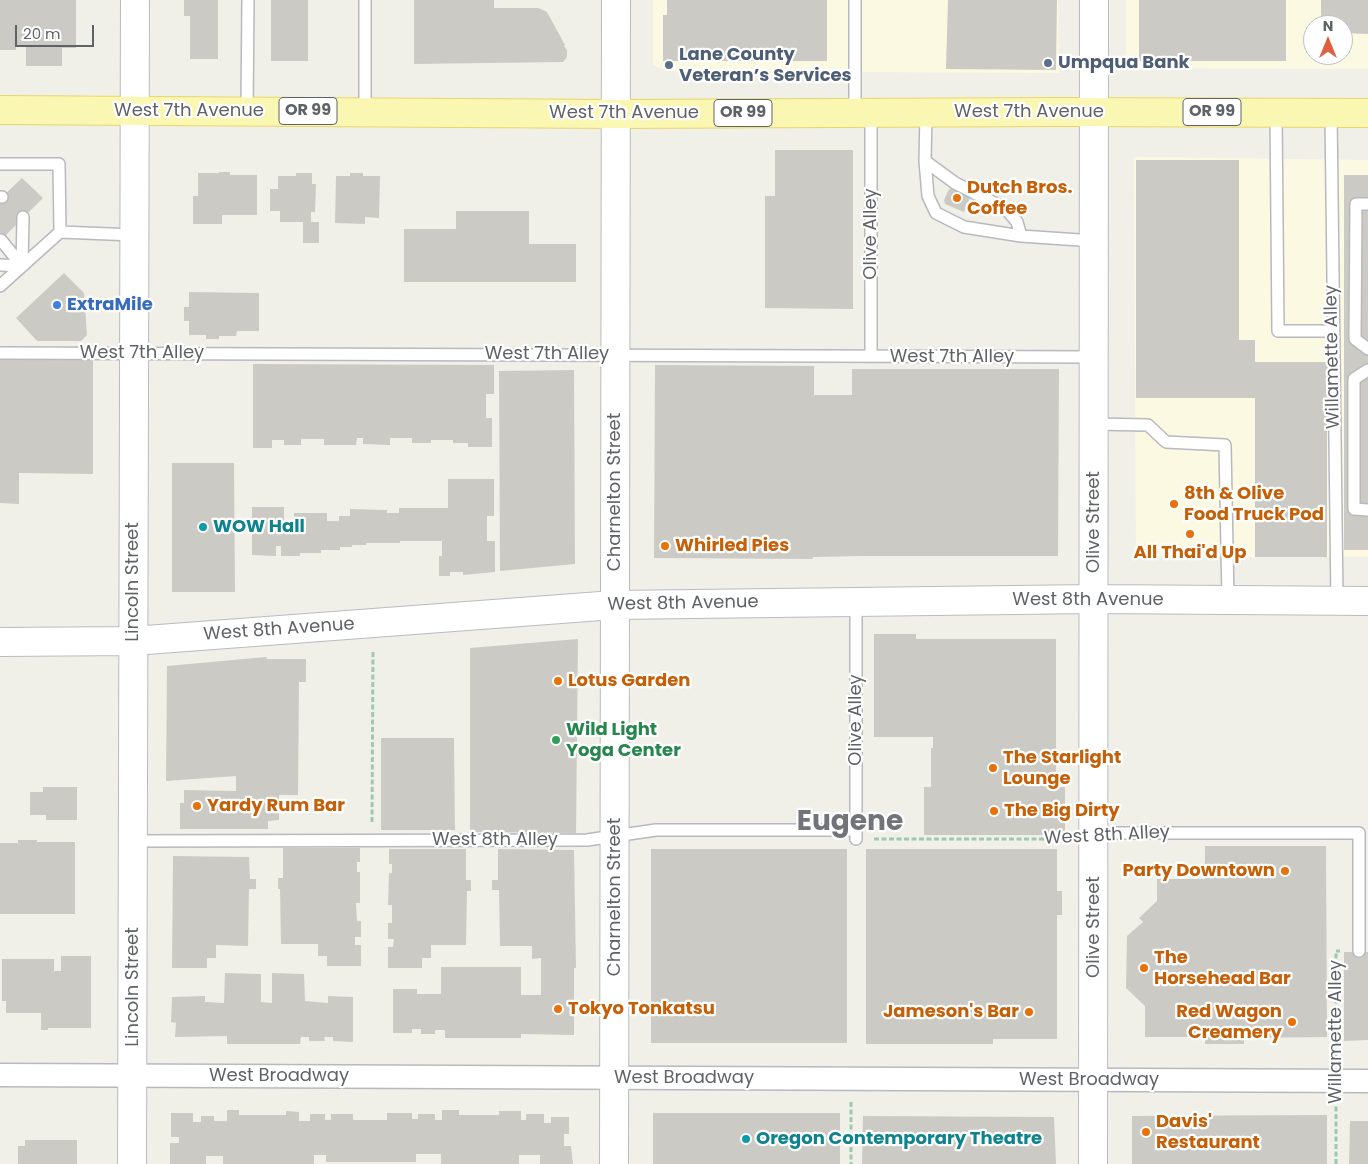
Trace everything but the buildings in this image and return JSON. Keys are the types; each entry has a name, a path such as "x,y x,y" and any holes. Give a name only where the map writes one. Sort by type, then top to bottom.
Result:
{"main road":[{"name":"West 7th Avenue","path":"0,110 616,114 1368,113"}],"street":[{"name":"Lincoln Street","path":"132,1164 135,0"},
{"name":"Charnelton Street","path":"614,1164 616,0"},
{"name":"Olive Street","path":"1093,1164 1094,0"},
{"name":"West 8th Avenue","path":"0,642 133,642 614,605 1094,599 1368,601"},
{"name":"West Broadway","path":"0,1075 1368,1081"}],"lane":[{"path":"248,0 248,111"},
{"path":"365,0 365,112"},
{"name":"Olive Alley","path":"855,0 863,113 871,356"},
{"path":"926,113 925,161 928,196 936,213 964,227 1021,236 1094,241"},
{"path":"1276,113 1278,331 1333,331"},
{"name":"Willamette Alley","path":"1331,113 1337,601"},
{"path":"925,161 955,183 1006,209 1016,222 1021,236"},
{"path":"0,164 59,164 60,232"},
{"path":"1368,204 1356,204 1355,338 1368,349"},
{"path":"22,266 23,218"},
{"path":"0,286 60,232 134,235"},
{"path":"1,240 22,266"},
{"path":"0,265 22,266"},
{"name":"West 7th Alley","path":"0,353 1094,357"},
{"path":"1368,370 1354,379 1354,509 1368,510"},
{"path":"1094,424 1148,425 1166,442 1225,445 1228,600"},
{"name":"Olive Alley","path":"856,602 856,834"},
{"name":"West 8th Alley","path":"133,842 587,840 656,830 856,834"},
{"name":"West 8th Alley","path":"1094,833 1359,833"},
{"name":"Willamette Alley","path":"1359,833 1359,951"}],"path":[{"path":"372,840 373,646"},
{"name":"West 8th Alley","path":"856,834 1069,839 1094,833"},
{"name":"Willamette Alley","path":"1336,1164 1336,951 1359,951"},
{"path":"851,1079 851,1164"}],"shaded area":[{"path":"653,0 1058,0 1059,73 668,71 653,65"},
{"path":"1126,0 1368,0 1368,69 1126,68"},
{"path":"1134,157 1368,160 1368,557 1136,557"}],"place":[{"name":"Umpqua Bank","path":"1048,63"},
{"name":"Lane County Veteran’s Services","path":"669,65"},
{"name":"Dutch Bros. Coffee","path":"957,198"},
{"name":"ExtraMile","path":"57,305"},
{"name":"8th & Olive Food Truck Pod","path":"1174,504"},
{"name":"WOW Hall","path":"203,527"},
{"name":"All Thai'd Up","path":"1190,534"},
{"name":"Whirled Pies","path":"665,546"},
{"name":"Lotus Garden","path":"558,681"},
{"name":"Wild Light Yoga Center","path":"556,740"},
{"name":"The Starlight Lounge","path":"993,768"},
{"name":"Yardy Rum Bar","path":"197,806"},
{"name":"The Big Dirty","path":"994,811"},
{"name":"Party Downtown","path":"1285,871"},
{"name":"The Horsehead Bar","path":"1144,968"},
{"name":"Tokyo Tonkatsu","path":"558,1009"},
{"name":"Jameson's Bar","path":"1029,1012"},
{"name":"Red Wagon Creamery","path":"1292,1022"},
{"name":"Davis' Restaurant","path":"1146,1132"},
{"name":"Oregon Contemporary Theatre","path":"746,1139"}],"district":[{"name":"Eugene","path":"850,823"}]}
